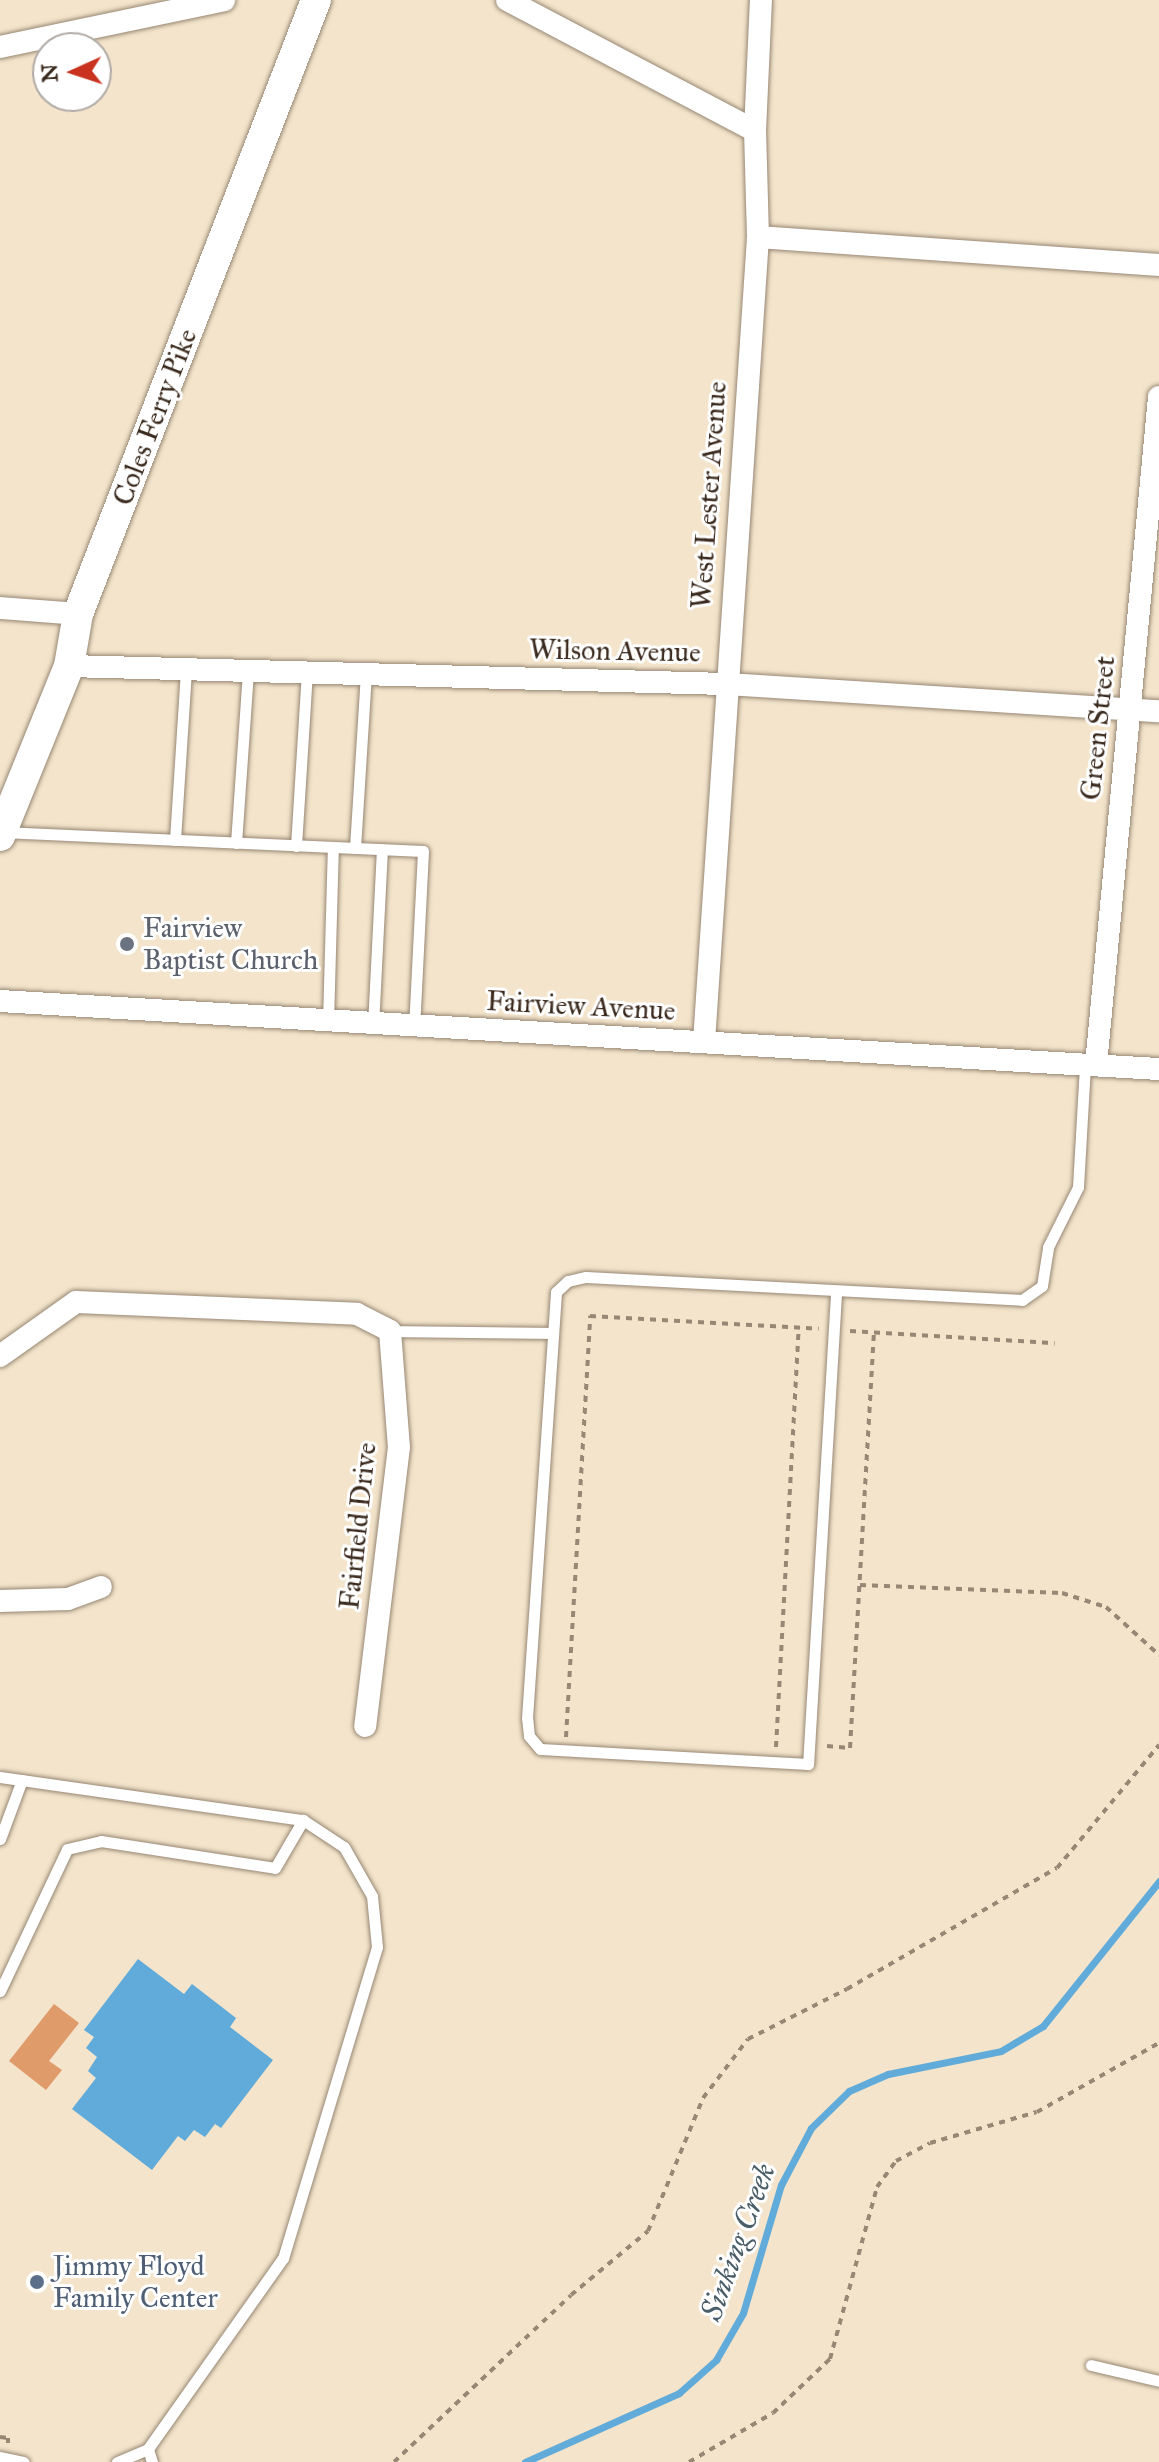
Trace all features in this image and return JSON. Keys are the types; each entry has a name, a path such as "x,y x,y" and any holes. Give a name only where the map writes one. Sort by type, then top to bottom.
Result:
{"street":[{"path":"0,47 224,0"},
{"name":"Coles Ferry Pike","path":"1,834 69,666 78,614 316,0"},
{"path":"507,0 755,131"},
{"name":"West Lester Avenue","path":"704,1042 758,237 755,131 761,0"},
{"path":"758,237 1159,265"},
{"name":"Green Street","path":"1090,1065 1130,709 1159,397"},
{"path":"0,608 78,614"},
{"name":"Wilson Avenue","path":"69,666 726,684 1159,711"},
{"name":"Fairview Avenue","path":"0,1001 373,1027 704,1042 1159,1069"},
{"path":"0,1356 76,1302 357,1314 390,1331"},
{"name":"Fairfield Drive","path":"365,1726 399,1447 390,1331"},
{"path":"0,1601 68,1599 101,1587"}],"lane":[{"path":"175,840 186,669"},
{"path":"236,843 248,671"},
{"path":"296,846 307,673"},
{"path":"355,848 366,675"},
{"path":"1,834 423,851 414,1029"},
{"path":"328,1023 333,847"},
{"path":"373,1027 382,849"},
{"path":"836,1294 808,1764 540,1749 529,1736 551,1333 556,1292 568,1281 586,1277 836,1294 999,1302 1022,1300 1042,1286 1048,1247 1078,1187 1090,1065"},
{"path":"390,1331 551,1333"},
{"path":"0,1777 303,1820 344,1847 372,1896 377,1947 283,2258 148,2449 117,2462"},
{"path":"0,1839 22,1780"},
{"path":"0,1991 67,1849 101,1841 275,1868 303,1820"},
{"path":"1091,2365 1159,2381"},
{"path":"148,2449 152,2462"},
{"path":"0,2457 23,2462"}],"path":[{"path":"581,1738 566,1737 590,1316 822,1329"},
{"path":"761,1748 776,1749 799,1328"},
{"path":"850,1331 1055,1343"},
{"path":"827,1746 850,1748 874,1332"},
{"path":"860,1585 1062,1593 1106,1607 1159,1655"},
{"path":"394,2462 648,2231 708,2088 748,2039 847,1989 1057,1868 1159,1745"},
{"path":"689,2462 773,2413 830,2359 877,2187 896,2161 930,2143 1037,2112 1159,2043"},
{"path":"0,2437 8,2438"}],"water":[{"path":"138,1959 184,1994 192,1984 236,2018 230,2027 273,2060 221,2128 215,2124 205,2137 194,2130 185,2141 178,2136 152,2170 72,2109 96,2078 88,2071 97,2057 86,2048 94,2037 84,2030"}],"building":[{"path":"54,2004 79,2023 49,2061 62,2070 46,2090 9,2061"}],"waterway":[{"name":"Sinking Creek","path":"525,2462 679,2393 716,2360 743,2313 781,2185 811,2128 849,2091 888,2074 1001,2051 1043,2026 1159,1881"}],"place":[{"name":"Fairview Baptist Church","path":"127,944"},
{"name":"Jimmy Floyd Family Center","path":"37,2282"}]}
